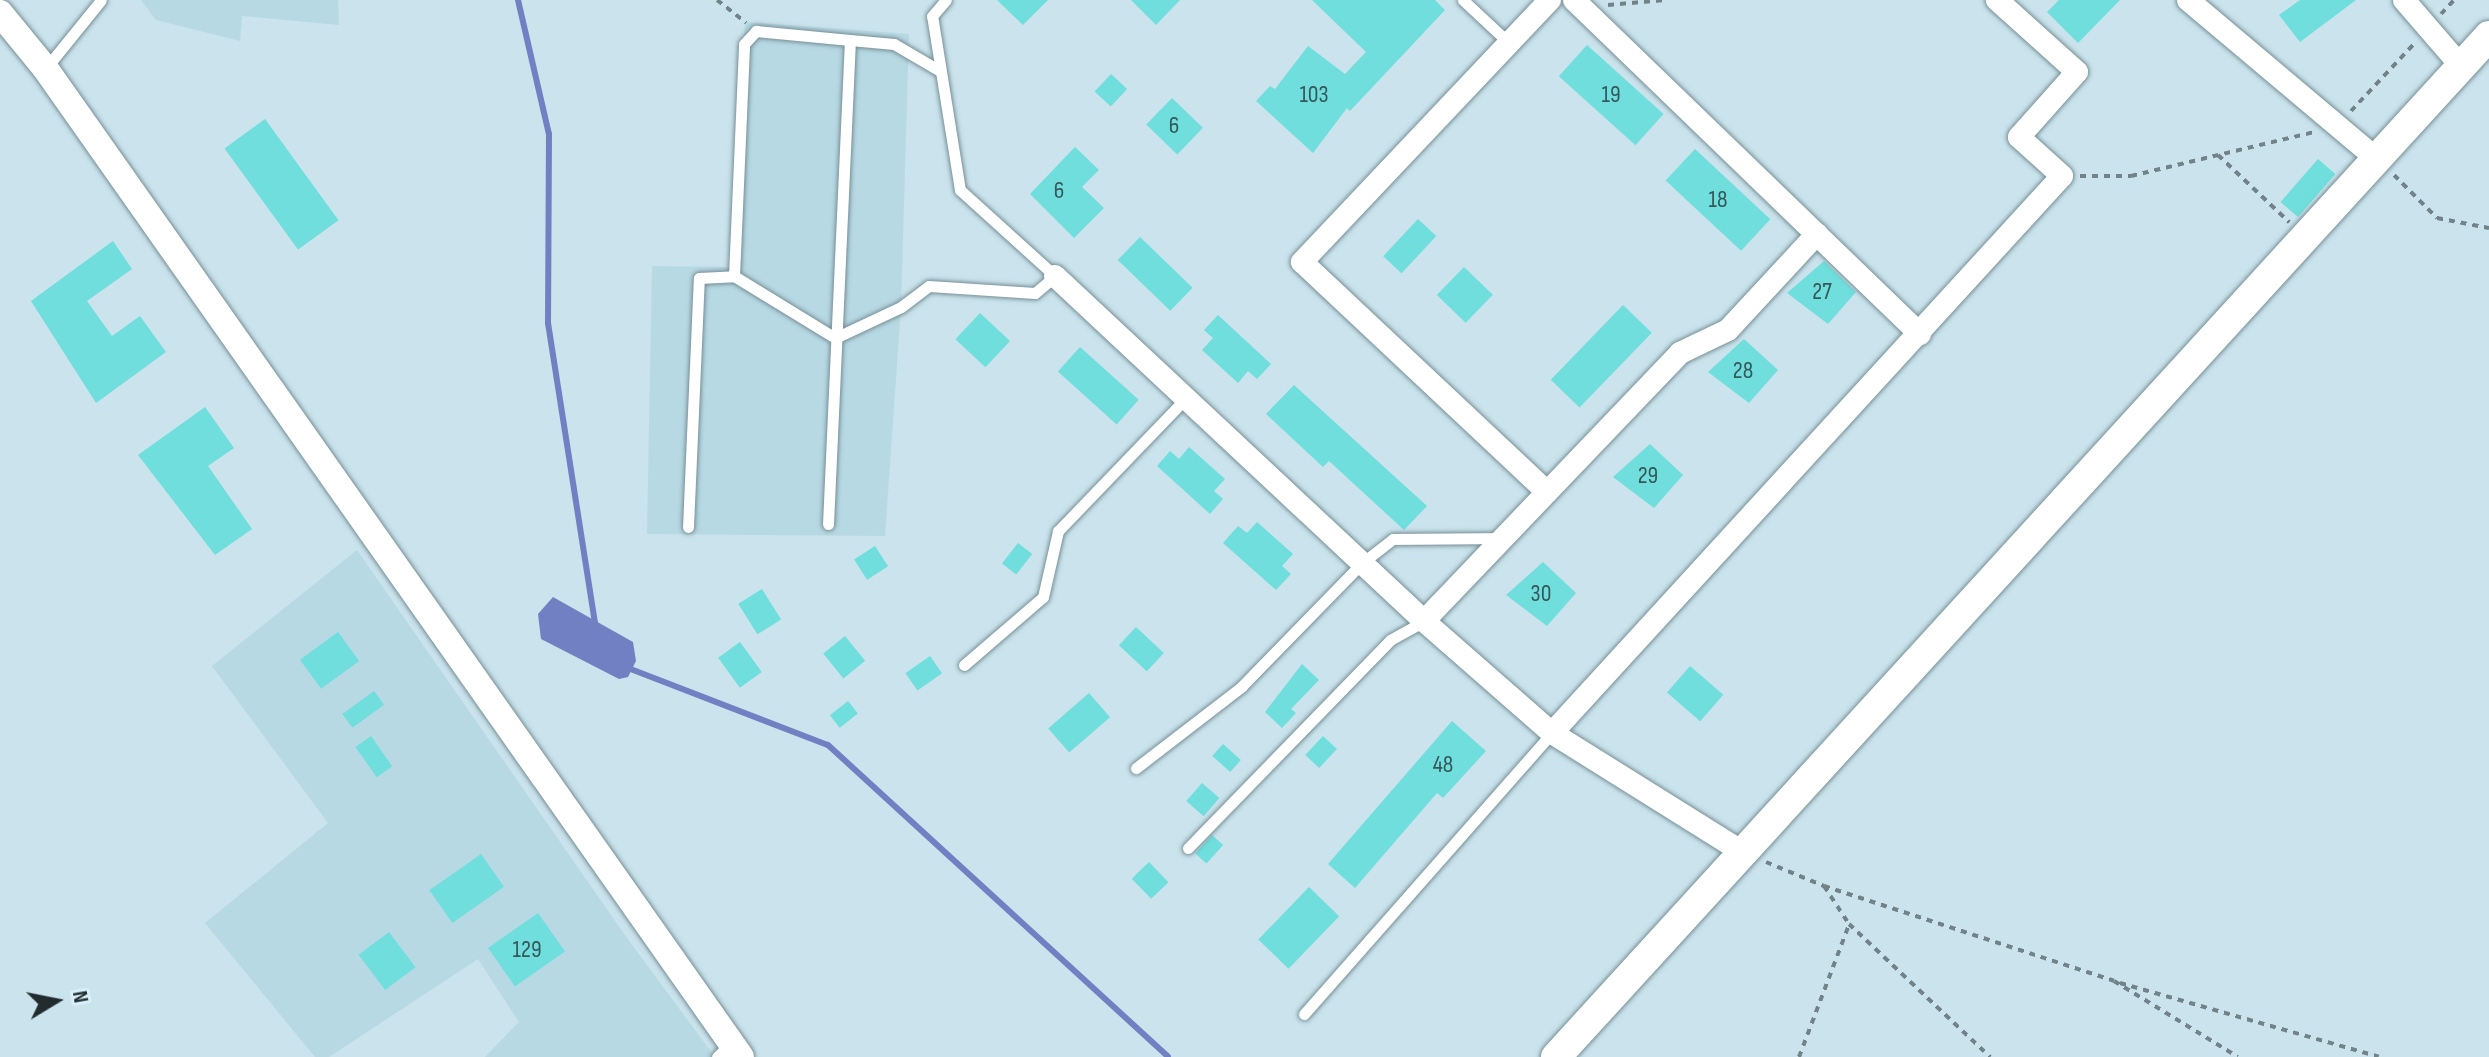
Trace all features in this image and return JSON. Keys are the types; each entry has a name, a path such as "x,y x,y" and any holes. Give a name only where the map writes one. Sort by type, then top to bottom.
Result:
{"main road":[{"path":"1556,1057 2489,36"}],"street":[{"path":"1547,492 1302,262 1550,0"},
{"path":"1552,733 2062,176 2019,137 2077,72 1997,0"},
{"path":"2188,0 2377,159"},
{"path":"2404,0 2461,66"},
{"path":"1578,4 1920,334"},
{"path":"0,13 45,68 729,1053"},
{"path":"1424,621 1680,353 1728,330 1817,234"},
{"path":"1055,276 1424,621 1552,733 1744,853"}],"lane":[{"path":"45,68 101,0"},
{"path":"835,338 901,307 929,286 1035,293 1055,276 960,190 932,16 946,0"},
{"path":"1463,0 1509,43"},
{"path":"734,276 744,44 756,31 894,44 940,71"},
{"path":"828,524 850,40"},
{"path":"688,527 699,278 734,276 835,338"},
{"path":"964,665 1043,597 1058,531 1186,398"},
{"path":"1136,768 1241,687 1362,563 1393,539 1504,538"},
{"path":"1188,848 1390,640 1424,621"},
{"path":"1304,1014 1552,733"}],"path":[{"path":"717,0 756,31"},
{"path":"1578,4 1665,0"},
{"path":"2062,176 2131,176 2337,127 2428,28"},
{"path":"2218,155 2298,230"},
{"path":"2377,159 2437,218 2489,228"},
{"path":"1744,853 1824,886 2114,981 2379,1057"},
{"path":"1824,886 1849,924 1990,1057"},
{"path":"1799,1057 1849,924"},
{"path":"2114,981 2238,1057"}],"shaded area":[{"path":"141,0 338,0 339,25 242,16 240,41 156,20"},
{"path":"745,22 909,34 901,307 885,536 647,534 652,266 732,267"},
{"path":"357,550 627,938 715,1057 485,1057 519,1022 478,959 329,1057 315,1057 205,923 328,823 212,666"}],"water":[{"path":"553,597 633,642 636,661 628,677 619,679 541,639 538,614"}],"building":[{"path":"997,0 1048,0 1023,25"},
{"path":"1131,0 1180,0 1156,25"},
{"path":"1312,0 1435,0 1445,10 1350,111 1347,108 1313,153 1256,101 1270,86 1275,89 1308,46 1345,74 1366,52"},
{"path":"2059,0 2120,0 2078,43 2047,12"},
{"path":"2300,0 2356,0 2300,42 2279,15"},
{"path":"1587,45 1664,114 1635,145 1559,76"},
{"path":"1111,74 1127,89 1111,107 1095,92"},
{"path":"1172,98 1203,128 1177,154 1146,125"},
{"path":"265,119 338,220 298,250 225,148"},
{"path":"1075,147 1099,170 1082,187 1104,208 1074,238 1030,194"},
{"path":"1695,149 1770,219 1741,251 1666,180"},
{"path":"2318,159 2335,174 2298,217 2281,202"},
{"path":"1418,219 1436,236 1402,273 1383,256"},
{"path":"1140,237 1193,288 1170,311 1118,260"},
{"path":"113,241 132,269 87,301 112,336 140,316 166,352 96,403 31,301"},
{"path":"1824,261 1856,292 1828,324 1787,293"},
{"path":"1464,267 1493,295 1466,323 1437,295"},
{"path":"1623,305 1652,333 1580,408 1551,380"},
{"path":"980,313 1010,341 985,367 955,339"},
{"path":"1218,315 1271,364 1257,379 1248,371 1238,383 1202,350 1213,338 1204,330"},
{"path":"1744,339 1778,370 1749,403 1708,372"},
{"path":"1080,347 1139,400 1117,424 1058,372"},
{"path":"1294,385 1427,506 1404,530 1329,461 1323,467 1266,414"},
{"path":"205,407 234,448 208,466 252,529 215,555 138,455"},
{"path":"1650,444 1683,475 1654,508 1613,477"},
{"path":"1189,447 1225,479 1214,491 1223,499 1210,514 1157,466 1170,451 1179,459"},
{"path":"1257,522 1293,554 1282,566 1291,574 1276,590 1223,543 1238,526 1247,533"},
{"path":"1018,543 1032,554 1016,575 1002,563"},
{"path":"875,546 888,566 867,580 854,560"},
{"path":"1543,562 1576,593 1547,626 1506,595"},
{"path":"762,589 781,620 757,634 738,604"},
{"path":"1136,627 1164,653 1147,671 1119,645"},
{"path":"338,632 359,661 321,689 300,660"},
{"path":"845,636 865,661 843,678 823,654"},
{"path":"740,642 762,672 740,688 718,658"},
{"path":"930,656 942,673 917,690 905,673"},
{"path":"1302,664 1319,680 1291,709 1296,713 1282,728 1265,712"},
{"path":"1690,666 1723,695 1700,721 1667,692"},
{"path":"374,691 384,705 352,728 342,714"},
{"path":"1089,693 1110,717 1069,753 1048,728"},
{"path":"848,701 858,714 840,728 830,715"},
{"path":"1452,721 1486,751 1443,798 1437,793 1355,888 1328,864"},
{"path":"371,736 392,766 377,777 355,747"},
{"path":"1323,736 1337,749 1319,768 1305,755"},
{"path":"1223,744 1241,760 1230,772 1212,756"},
{"path":"1202,783 1219,798 1204,816 1186,801"},
{"path":"1212,835 1223,845 1206,864 1195,854"},
{"path":"481,854 504,887 452,923 429,890"},
{"path":"1149,862 1168,882 1151,899 1132,879"},
{"path":"1309,887 1339,916 1289,969 1258,940"},
{"path":"538,913 565,952 515,986 488,948"},
{"path":"389,932 415,967 385,990 359,955"}],"waterway":[{"path":"518,0 549,134 548,323 595,624"},
{"path":"628,668 828,745 1168,1057"}]}
